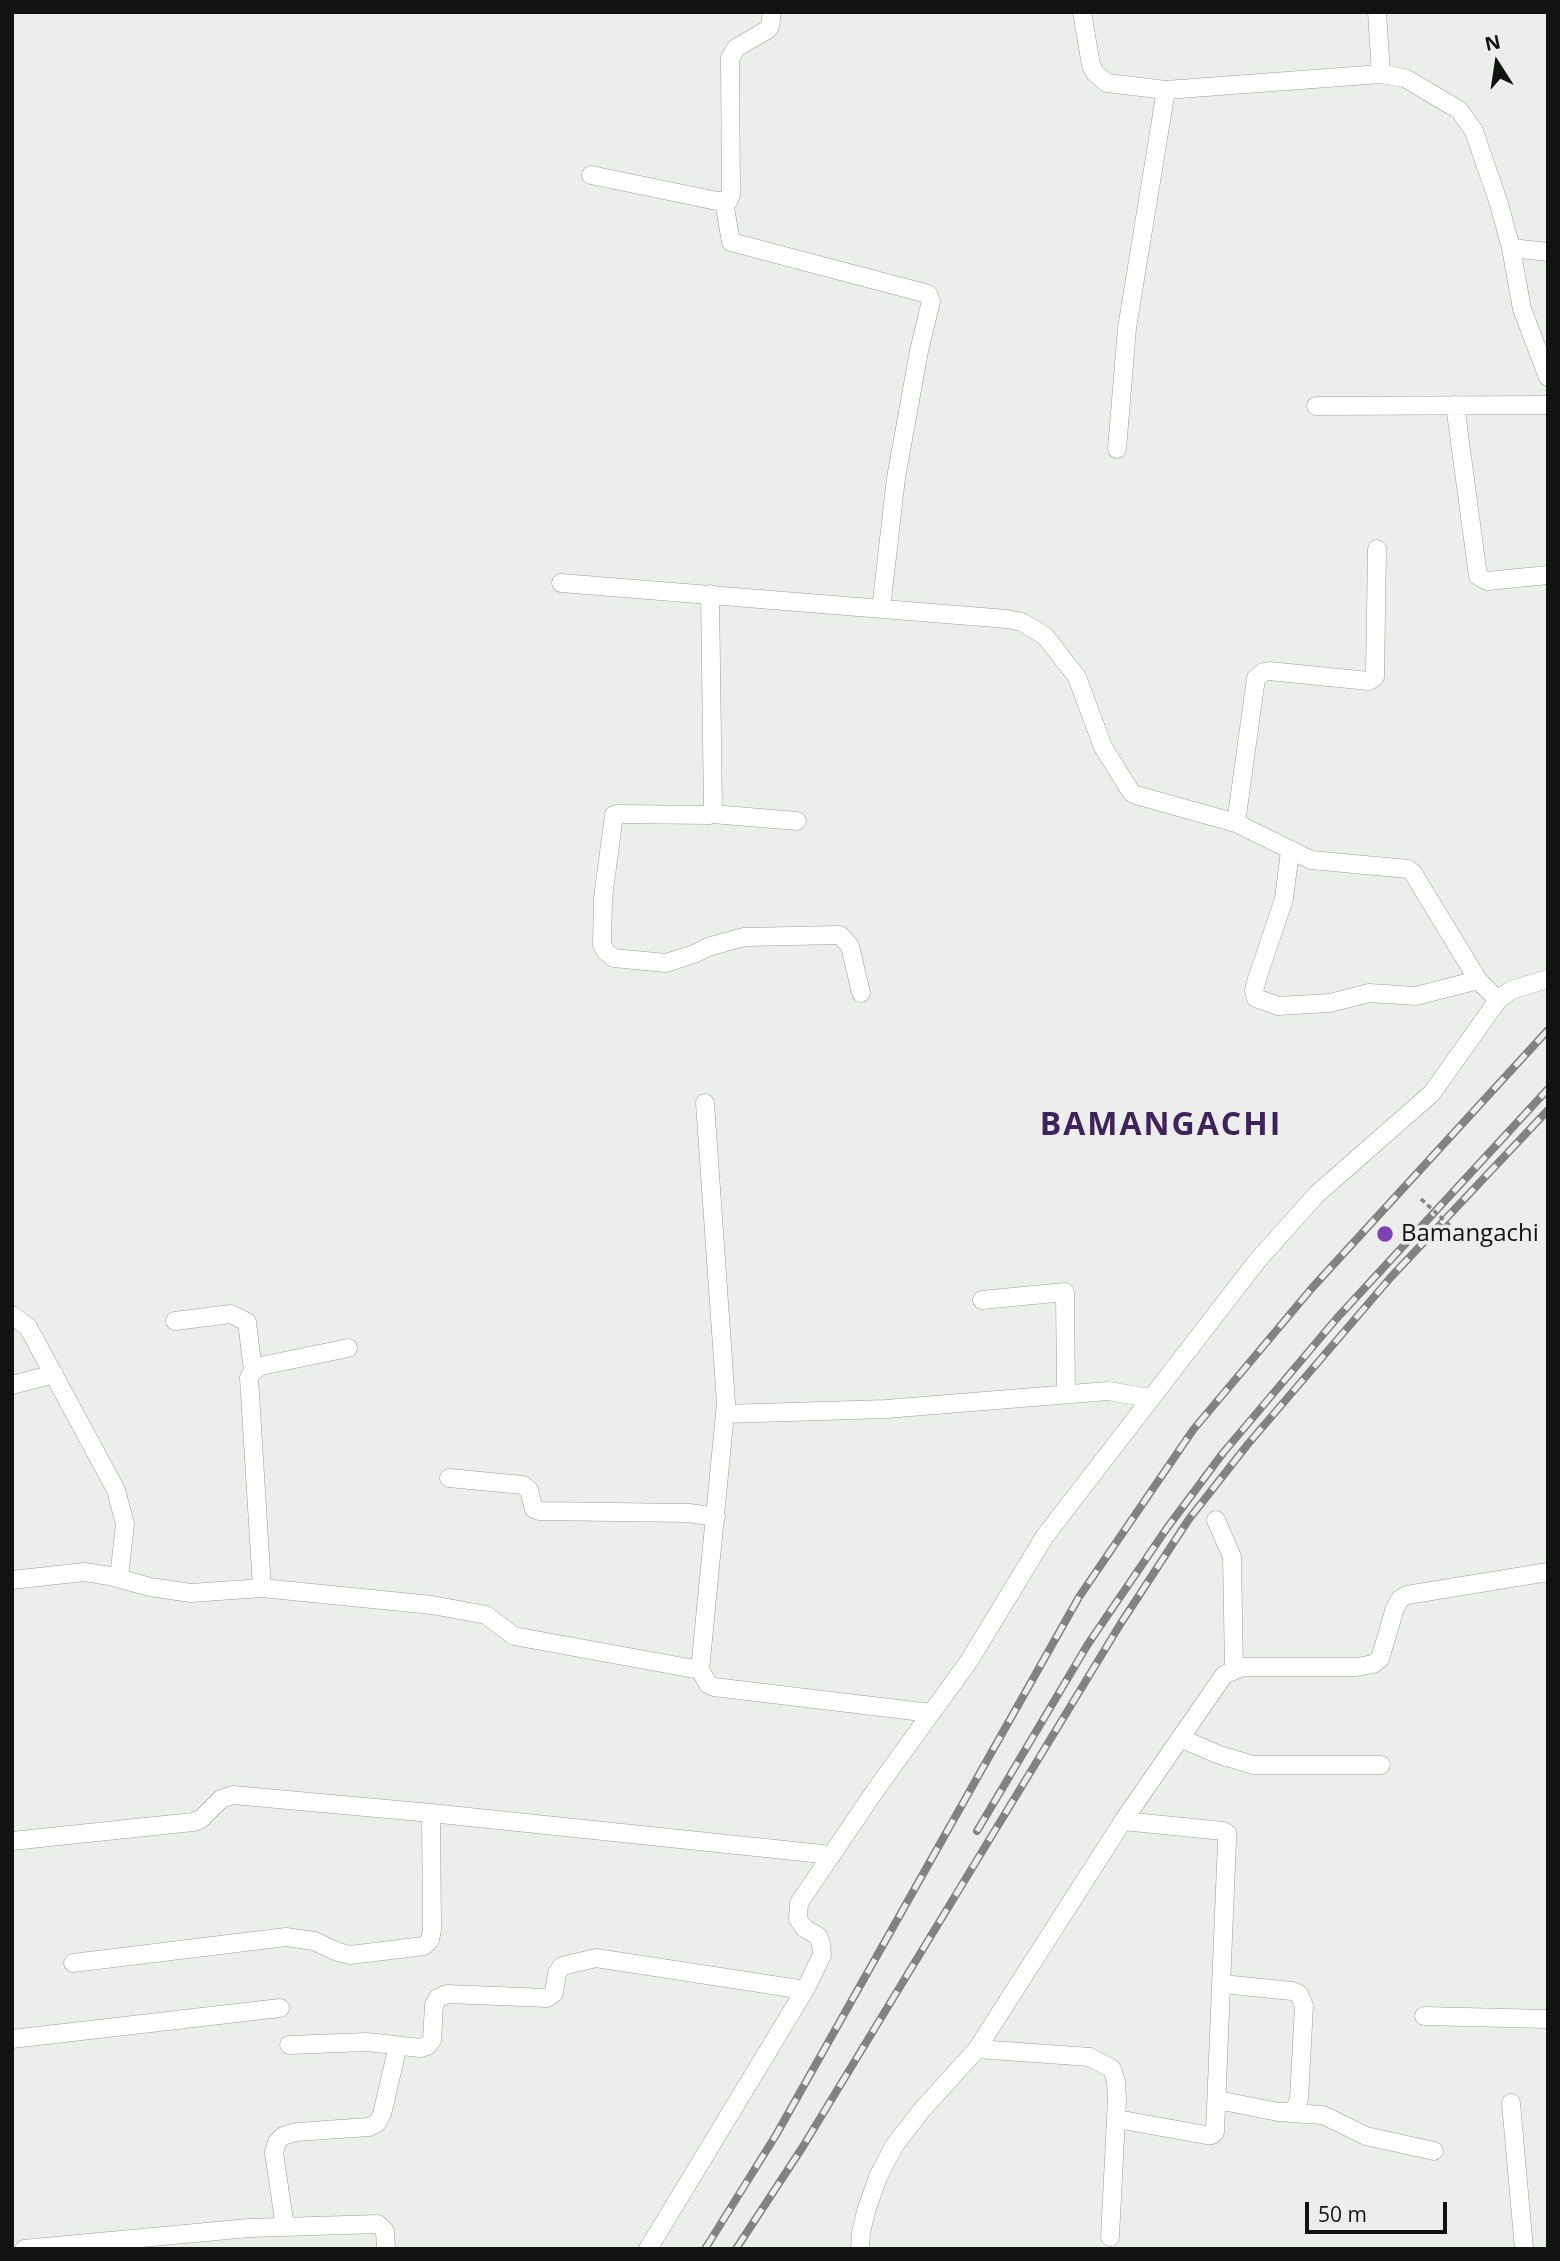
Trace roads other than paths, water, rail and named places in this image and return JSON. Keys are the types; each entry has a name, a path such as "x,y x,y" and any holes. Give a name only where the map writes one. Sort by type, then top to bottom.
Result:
{"street":[{"path":"590,175 724,202 729,200 730,58 736,48 771,26 772,12"},
{"path":"1082,12 1091,65 1095,73 1107,83 1166,90 1381,74 1405,78 1459,110 1474,131 1499,204 1511,248 1522,310 1548,377"},
{"path":"1377,12 1381,74"},
{"path":"1117,449 1127,328 1166,90"},
{"path":"724,202 731,242 929,294 930,301 896,478 881,609"},
{"path":"1511,248 1548,252"},
{"path":"1455,405 1478,576 1487,581 1548,575"},
{"path":"1316,406 1548,405"},
{"path":"1237,823 1256,678 1269,671 1369,681 1375,677 1377,549"},
{"path":"561,583 1007,619 1035,628 1045,636 1077,677 1103,747 1131,792 1237,823 1311,860 1408,869 1478,980 1498,1000"},
{"path":"710,594 712,814"},
{"path":"797,821 712,814 614,815 603,898 602,945 606,953 614,958 666,962 744,937 840,935 850,946 861,993"},
{"path":"1290,851 1284,899 1256,979 1256,998 1278,1006 1330,1003 1369,993 1416,996 1478,980"},
{"path":"648,2249 805,1990 822,1955 818,1936 804,1928 798,1919 799,1903 969,1661 1045,1536 1256,1261 1317,1194 1432,1093 1498,1000 1511,990 1548,979"},
{"path":"705,1103 725,1389 716,1517 700,1670 708,1684 714,1687 931,1713"},
{"path":"982,1300 1066,1292 1066,1394"},
{"path":"175,1321 231,1314 247,1322 253,1371"},
{"path":"12,1315 28,1327 109,1476 122,1506 125,1524 119,1578"},
{"path":"262,1588 248,1378 261,1366 348,1348"},
{"path":"12,1385 54,1374"},
{"path":"724,1414 886,1409 1108,1391 1150,1398"},
{"path":"449,1478 523,1485 529,1490 534,1509 539,1511 689,1513 716,1517"},
{"path":"1216,1520 1232,1557 1234,1669"},
{"path":"12,1580 84,1572 191,1593 262,1588 432,1605 482,1613 493,1618 514,1636 700,1670"},
{"path":"860,2249 866,2211 878,2176 894,2146 921,2111 977,2049 1123,1821 1223,1675 1242,1667 1357,1667 1373,1664 1380,1659 1395,1608 1400,1599 1407,1595 1548,1572"},
{"path":"1180,1738 1216,1754 1253,1765 1381,1765"},
{"path":"12,1840 193,1822 201,1819 221,1799 233,1796 431,1813 832,1855"},
{"path":"73,1964 286,1937 314,1941 350,1955 424,1946 430,1940 432,1930 431,1813"},
{"path":"1117,2119 1212,2135 1217,2127 1227,1833 1123,1821"},
{"path":"289,2045 367,2042 420,2048 427,2046 432,2040 434,2005 438,1998 447,1994 547,1998 554,1993 557,1973 562,1966 596,1958 805,1990"},
{"path":"1222,1984 1292,1991 1303,1999 1297,2108 1290,2113"},
{"path":"12,2039 280,2008"},
{"path":"1424,2016 1548,2020"},
{"path":"285,2227 274,2152 277,2142 283,2136 296,2132 369,2127 377,2123 382,2115 398,2046"},
{"path":"977,2049 1090,2057 1112,2069 1116,2081 1117,2119 1110,2237"},
{"path":"1218,2100 1290,2113 1323,2115 1366,2136 1434,2151"},
{"path":"1511,2103 1524,2249"},
{"path":"24,2249 160,2242 285,2227 378,2224 385,2231 386,2249"}],"railway":[{"path":"705,2249 776,2135 1079,1597 1193,1430 1312,1288 1548,1030"},
{"path":"977,1831 1088,1644 1167,1528 1223,1453 1337,1318 1548,1089"},
{"path":"736,2249 802,2148 1121,1623 1189,1519 1248,1444 1391,1277 1548,1110"}],"place":[{"name":"Bamangachi","path":"1385,1234"}],"district":[{"name":"BAMANGACHI","path":"1161,1126"}]}
